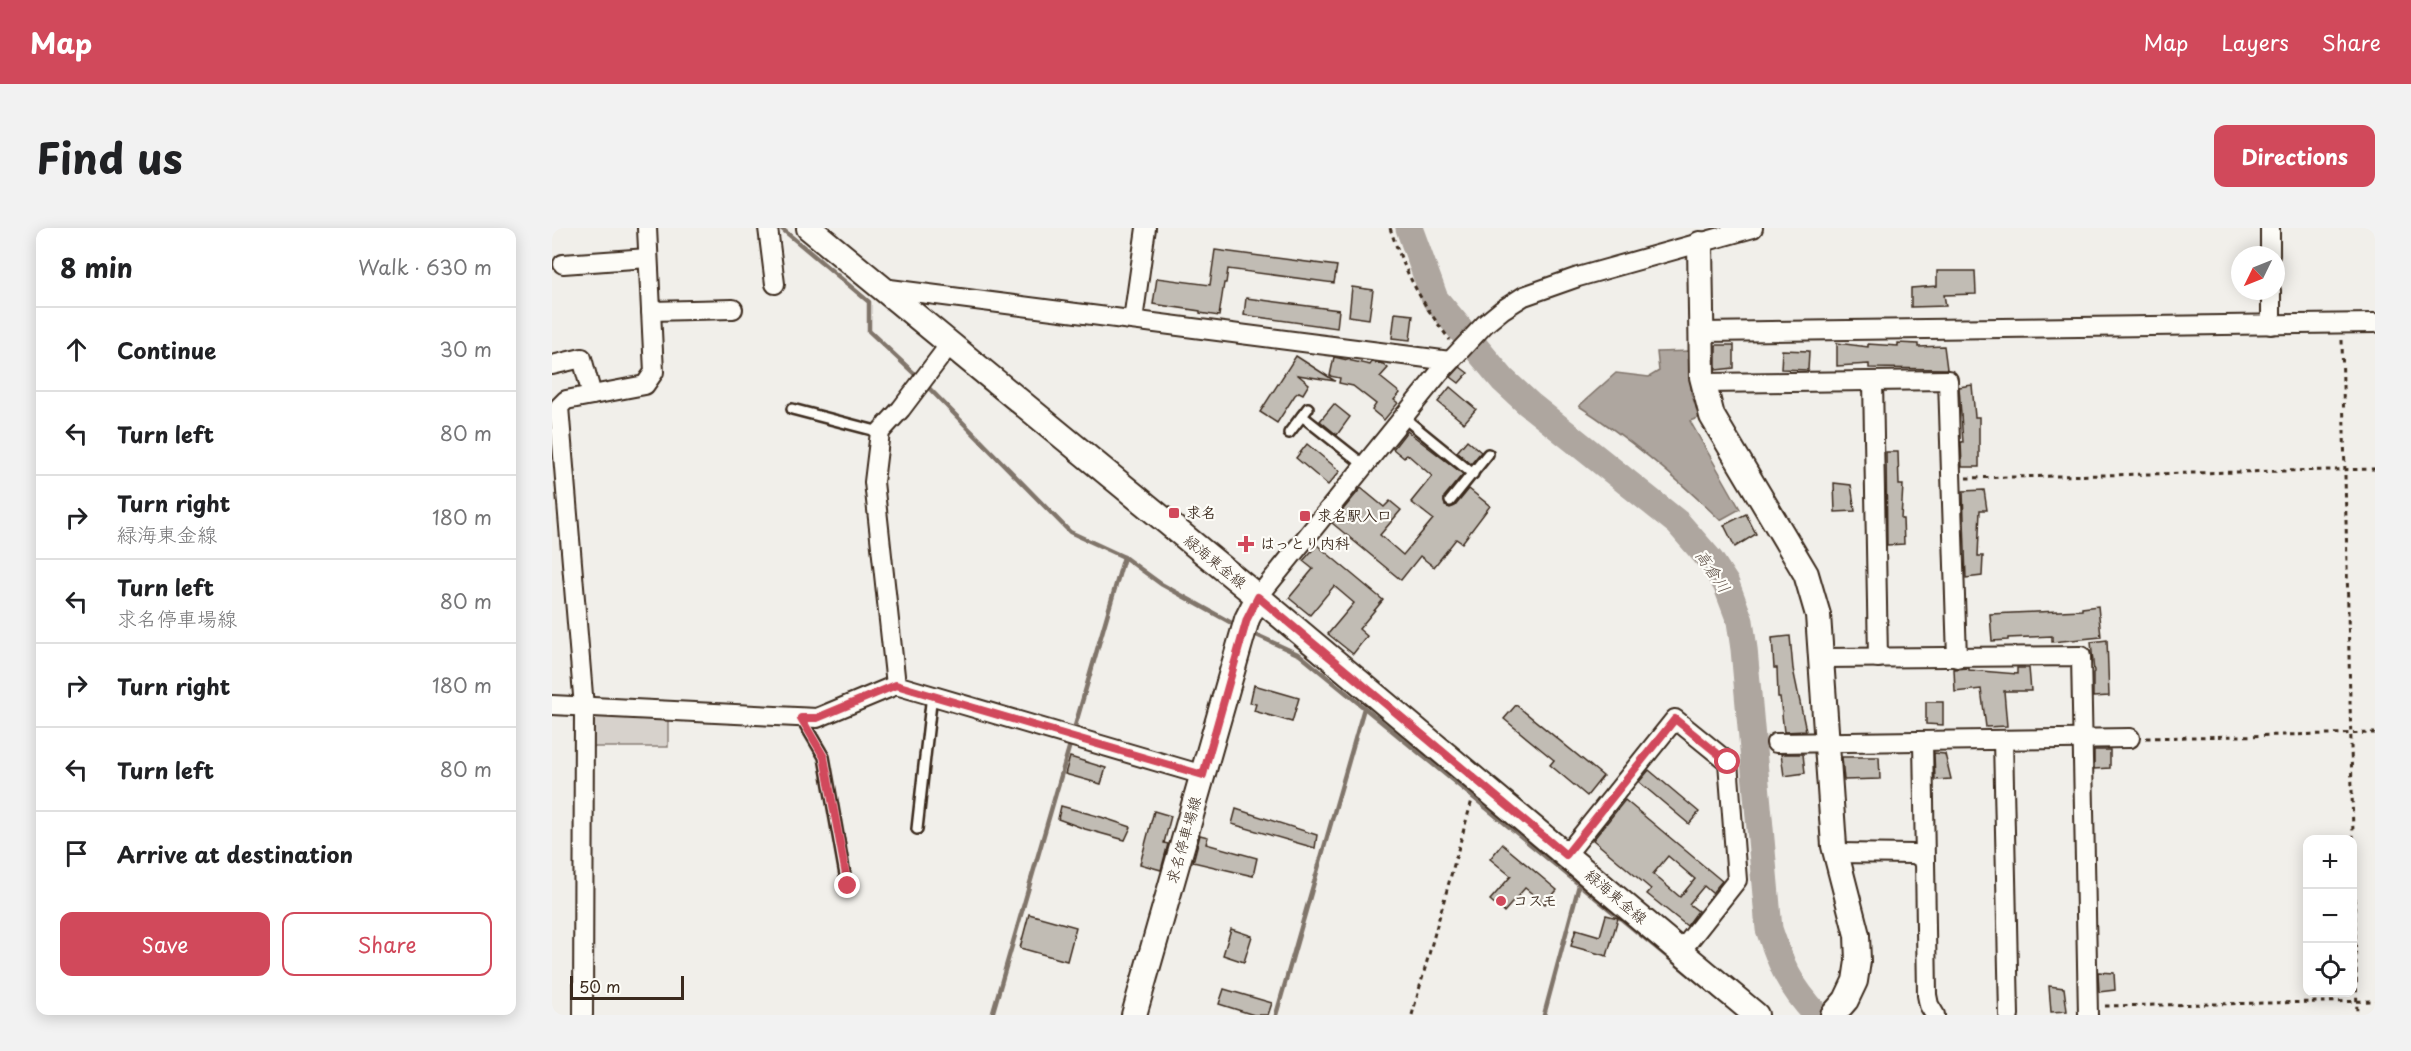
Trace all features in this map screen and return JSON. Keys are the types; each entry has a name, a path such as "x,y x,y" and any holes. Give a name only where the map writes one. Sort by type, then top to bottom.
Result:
{"main road":[{"name":"緑海東金線","path":"809,228 1258,597 1756,1015"},
{"path":"1700,244 1703,383 1712,416 1806,574 1818,615 1836,853 1857,934 1858,961 1855,981 1846,1000 1834,1013"},
{"name":"求名停車場線","path":"1134,1015 1247,619 1258,597"}],"street":[{"path":"583,1015 584,706 559,407 566,400 645,385 654,372 647,228"},
{"path":"768,228 775,284"},
{"path":"1133,320 1146,228"},
{"path":"1258,597 1457,353 1502,310 1524,296 1578,277 1753,228"},
{"path":"2270,228 2270,246"},
{"path":"563,264 648,258"},
{"path":"880,288 1133,320 1457,353"},
{"path":"2271,300 2271,325"},
{"path":"651,311 733,309"},
{"path":"1703,332 2375,323"},
{"path":"896,685 874,482 880,432 901,409 950,344"},
{"path":"552,365 582,358 592,395"},
{"path":"1703,383 1948,380 1957,658"},
{"path":"1873,381 1878,658"},
{"path":"1821,658 2081,656 2088,1011"},
{"path":"552,705 817,718 896,685 1203,775"},
{"path":"1566,855 1675,719 1728,762 1737,880 1681,951"},
{"path":"1776,744 2130,738"},
{"path":"2003,740 2008,1015"},
{"path":"1923,741 1928,995 1929,1005 1935,1015"},
{"path":"1836,853 1915,854 1925,861"}],"lane":[{"path":"792,410 880,432"},
{"path":"1289,433 1305,412 1364,465"},
{"path":"1404,417 1473,474"},
{"path":"1450,501 1488,454"},
{"path":"917,829 932,694"},
{"path":"801,718 824,757 848,886"}],"path":[{"path":"1390,228 1404,266 1421,300 1457,353"},
{"path":"2341,324 2356,1015"},
{"path":"1951,478 2375,469"},
{"path":"2130,738 2375,733"},
{"path":"1412,1015 1478,781"},
{"path":"2088,1011 2375,1001"}],"shaded area":[{"path":"1691,351 1691,393 1700,417 1690,421 1740,509 1720,520 1652,460 1579,406 1616,373 1649,377 1659,371 1657,352"},
{"path":"597,714 668,717 668,747 592,747 591,722"}],"building":[{"path":"1215,250 1337,266 1334,283 1228,269 1219,316 1153,304 1157,278 1210,285"},
{"path":"1937,271 1975,271 1976,294 1944,295 1946,306 1911,307 1911,288 1937,286"},
{"path":"1352,287 1373,290 1369,319 1349,316"},
{"path":"1246,298 1339,310 1337,328 1244,315"},
{"path":"1395,313 1413,315 1410,340 1392,338"},
{"path":"1837,343 1868,347 1868,344 1898,346 1898,343 1918,344 1918,347 1944,346 1947,369 1869,368 1869,364 1837,366"},
{"path":"1716,345 1734,345 1734,368 1716,370"},
{"path":"1782,350 1809,351 1808,370 1781,369"},
{"path":"1296,356 1335,381 1298,375 1309,384 1303,394 1299,392 1295,395 1277,423 1260,412"},
{"path":"1334,357 1370,365 1372,362 1383,364 1388,368 1380,377 1400,393 1394,400 1398,403 1384,420 1372,410 1376,404 1353,386 1339,383 1340,378 1330,376"},
{"path":"1460,367 1468,373 1459,383 1451,377"},
{"path":"1972,385 1975,417 1979,417 1979,467 1962,467 1961,442 1963,442 1959,387"},
{"path":"1450,387 1476,409 1464,423 1438,402"},
{"path":"1334,404 1350,417 1337,435 1320,421"},
{"path":"1407,431 1463,474 1444,497 1445,506 1450,508 1455,506 1469,489 1490,506 1462,543 1456,539 1434,567 1420,556 1401,580 1332,523 1361,488 1384,507 1390,501 1401,510 1380,535 1403,555 1433,519 1411,502 1432,476 1407,454 1404,458 1393,449"},
{"path":"1467,440 1481,452 1471,464 1457,452"},
{"path":"1307,444 1340,471 1328,485 1296,458"},
{"path":"1886,452 1898,452 1899,485 1903,485 1901,519 1903,519 1904,544 1887,545"},
{"path":"1834,483 1851,485 1855,511 1835,512"},
{"path":"1984,490 1987,510 1980,510 1978,556 1983,556 1982,576 1966,578 1963,491"},
{"path":"1746,514 1756,534 1735,547 1724,525"},
{"path":"1317,545 1383,600 1359,629 1367,636 1353,654 1328,634 1354,603 1334,586 1310,615 1289,598 1313,569 1303,561"},
{"path":"2098,606 2101,637 2052,642 2052,636 1992,641 1990,614 2082,610 2082,608"},
{"path":"1790,636 1793,669 1806,731 1784,732 1780,697 1778,697 1777,668 1774,668 1772,638"},
{"path":"2107,640 2109,696 2093,697 2094,672 2091,642"},
{"path":"1969,668 1969,670 2017,674 2017,668 2029,668 2031,691 2004,691 2007,726 1986,727 1981,689 1955,692 1954,669"},
{"path":"1254,685 1299,698 1292,722 1254,711 1256,704 1250,703"},
{"path":"1926,702 1943,702 1943,725 1926,724"},
{"path":"1516,705 1603,776 1587,796 1550,765 1554,760 1504,719"},
{"path":"2094,750 2110,750 2110,768 2094,769"},
{"path":"1934,753 1945,754 1951,779 1935,780"},
{"path":"1781,754 1803,754 1805,773 1784,776"},
{"path":"1070,757 1106,768 1101,784 1065,774"},
{"path":"1842,757 1879,757 1880,779 1844,780"},
{"path":"1649,770 1699,812 1689,824 1639,782"},
{"path":"1625,800 1722,881 1712,893 1704,886 1689,904 1698,911 1687,926 1647,894 1651,889 1593,840","holes":["1668,856 1695,879 1680,897 1653,874"]},
{"path":"1061,806 1131,827 1125,840 1085,829 1058,819"},
{"path":"1236,809 1317,835 1315,848 1232,824"},
{"path":"1154,811 1171,816 1164,843 1168,844 1161,870 1140,864"},
{"path":"1200,835 1208,837 1206,844 1257,858 1253,876 1193,862"},
{"path":"1502,844 1557,890 1545,904 1525,888 1504,912 1490,900 1511,876 1490,859"},
{"path":"1029,914 1076,927 1067,961 1020,948"},
{"path":"1606,915 1618,918 1607,956 1571,946 1576,929 1600,936"},
{"path":"1231,929 1252,936 1244,962 1223,955"},
{"path":"2098,972 2114,973 2115,990 2099,992"},
{"path":"2049,986 2064,988 2067,1011 2051,1012"},
{"path":"1224,989 1272,1003 1268,1015 1254,1015 1219,1004"}],"waterway":[{"path":"781,228 869,302 869,331 919,378"},
{"name":"高倉川","path":"1409,228 1435,299 1503,380 1529,404 1678,523 1711,561 1726,584 1740,621 1744,649 1769,929 1787,975 1817,1015"},
{"path":"925,384 1070,532 1124,557"},
{"path":"1073,733 1124,557 1161,584 1237,626"},
{"path":"1250,632 1300,655 1731,1009"},
{"path":"1276,1015 1364,708"},
{"path":"992,1015 1071,741"},
{"path":"1544,1015 1579,885"}],"place":[{"name":"求名","path":"1174,513"},
{"name":"求名駅入口","path":"1305,516"},
{"name":"はっとり内科","path":"1246,544"},
{"name":"コスモ","path":"1501,901"}],"route":[{"path":"848,886 824,757 801,718 817,718 896,685 1203,775 1247,619 1258,597 1566,855 1675,719 1728,762"}]}
